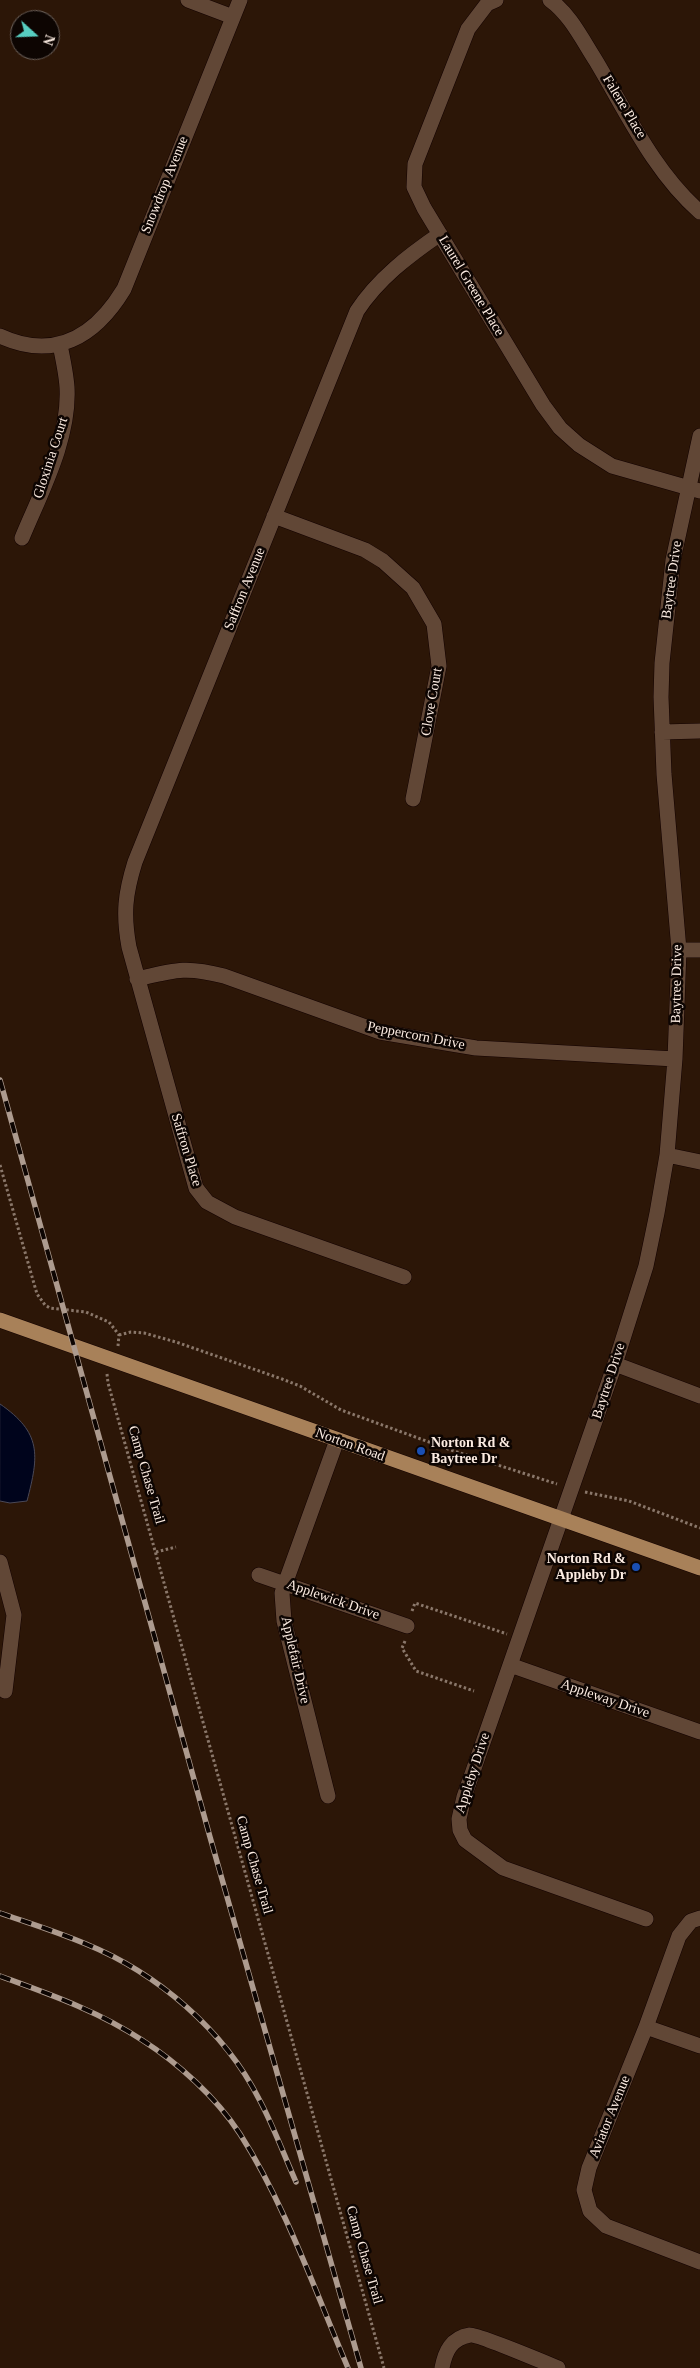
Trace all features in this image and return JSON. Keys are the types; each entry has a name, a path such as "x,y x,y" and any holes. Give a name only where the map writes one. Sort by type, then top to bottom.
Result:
{"main road":[{"name":"Norton Road","path":"0,1320 700,1568"}],"street":[{"path":"188,0 233,17"},
{"name":"Snowdrop Avenue","path":"60,345 80,337 98,324 112,308 124,289 240,0"},
{"name":"Laurel Greene Place","path":"496,0 487,4 468,29 415,164 414,187 440,234 543,405 560,428 579,445 612,466 694,489"},
{"name":"Falene Place","path":"550,0 576,28 662,171 684,198 700,212"},
{"name":"Saffron Avenue","path":"137,979 125,925 124,904 128,884 357,311 371,290 408,256 440,234"},
{"path":"0,336 17,344 32,346 60,345"},
{"name":"Gloxinia Court","path":"22,538 53,459 66,413 67,388 60,345"},
{"name":"Baytree Drive","path":"562,1519 646,1266 667,1155 675,1059 679,950 662,732 662,663 673,560 694,489 700,436"},
{"name":"Clove Court","path":"274,516 365,550 383,561 401,575 413,588 434,624 439,666 413,799"},
{"path":"662,732 700,732"},
{"path":"679,950 700,950"},
{"name":"Peppercorn Drive","path":"137,979 184,969 200,970 224,976 380,1032 476,1048 675,1059"},
{"name":"Saffron Place","path":"137,979 191,1173 196,1188 206,1202 235,1217 404,1277"},
{"path":"667,1155 700,1162"},
{"path":"615,1364 700,1396"},
{"name":"Applefair Drive","path":"328,1796 284,1621 282,1594 337,1440"},
{"name":"Appleby Drive","path":"562,1519 464,1798 458,1819 460,1830 465,1840 503,1868 646,1919"},
{"path":"0,1562 14,1615 5,1691"},
{"name":"Applewick Drive","path":"259,1575 407,1626"},
{"name":"Appleway Drive","path":"510,1665 700,1732"},
{"name":"Aviator Avenue","path":"700,1918 691,1921 679,1936 646,2027 589,2168 584,2190 590,2211 606,2226 700,2262"},
{"path":"646,2027 700,2046"},
{"path":"442,2368 445,2352 456,2340 472,2334 558,2368"}],"path":[{"path":"0,1165 37,1294 50,1308 72,1309 94,1314 113,1326 119,1335 116,1349"},
{"path":"119,1335 131,1332 144,1333 176,1342 282,1379 350,1414 468,1456 599,1497 629,1501 700,1528"},
{"name":"Camp Chase Trail","path":"109,1368 108,1383 384,2368"},
{"path":"156,1552 176,1547"},
{"path":"415,1603 519,1639"},
{"path":"402,1648 416,1671 474,1691"}],"water":[{"path":"0,1404 24,1425 34,1446 34,1471 27,1501 10,1503 0,1501"}],"railway":[{"path":"0,1080 210,1837 361,2368"},
{"path":"0,1913 86,1944 112,1956 163,1988 186,2007 208,2027 244,2074 269,2119 296,2182"},
{"path":"0,1976 73,2004 125,2030 169,2059 196,2082 220,2107 240,2134 271,2189 348,2368"}],"place":[{"name":"Norton Rd & Baytree Dr","path":"421,1451"},
{"name":"Norton Rd & Appleby Dr","path":"636,1567"}]}
